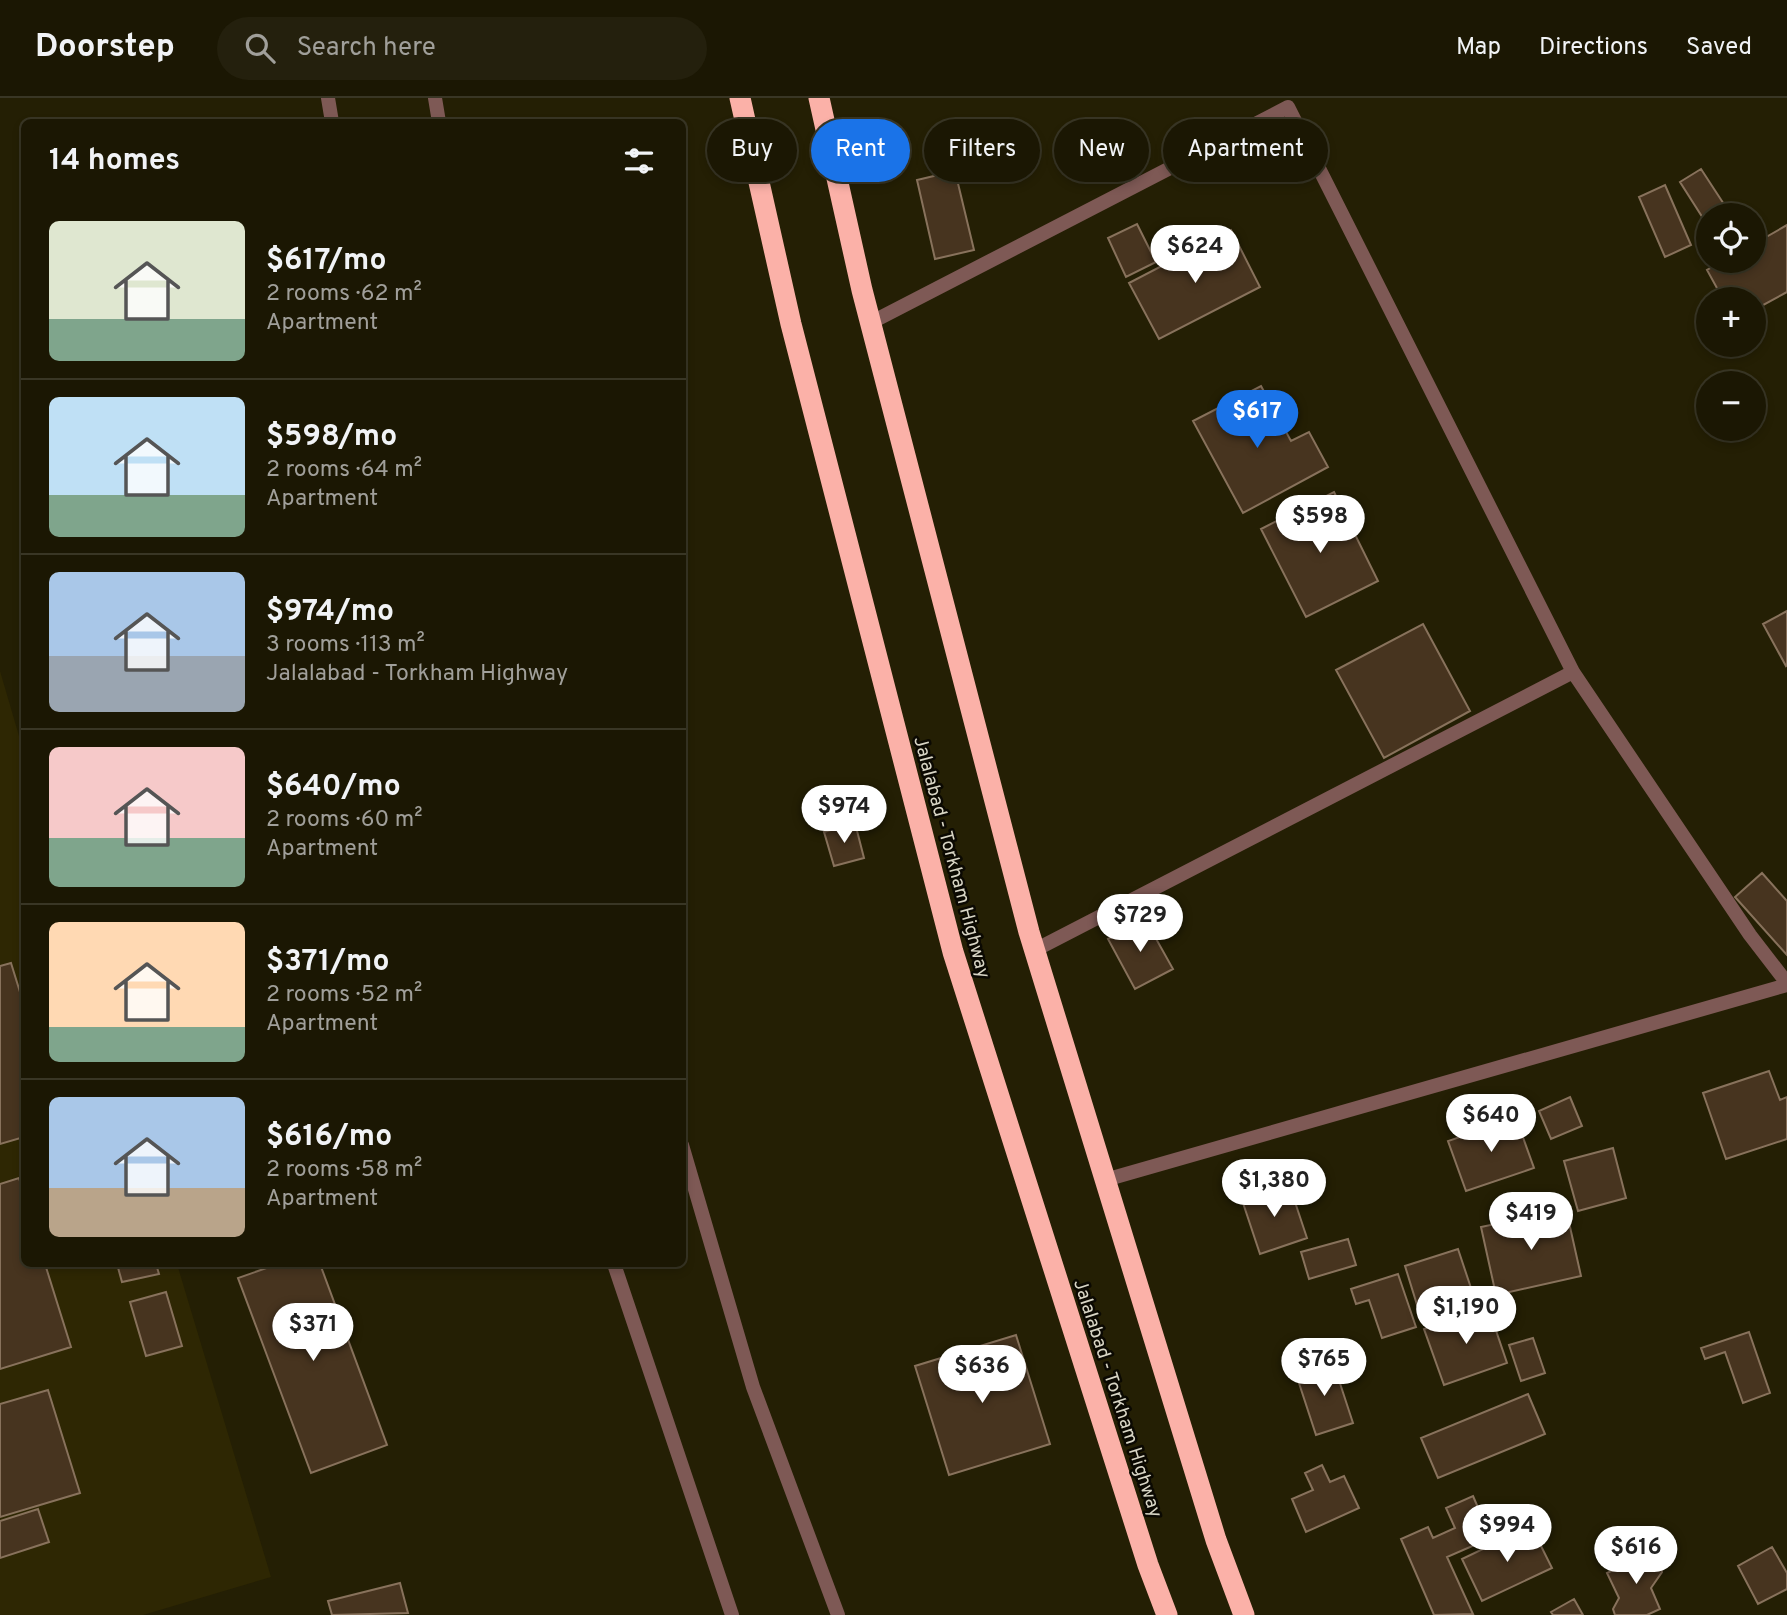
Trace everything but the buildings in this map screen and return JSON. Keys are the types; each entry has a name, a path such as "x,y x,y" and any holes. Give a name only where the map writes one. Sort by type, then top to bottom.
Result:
{"highway":[{"name":"Jalalabad - Torkham Highway","path":"740,98 791,324 953,952 1148,1565 1167,1615"},
{"path":"819,98 870,323 1035,950 1216,1540 1244,1615"}],"street":[{"path":"328,98 332,119"},
{"path":"435,98 438,119"},
{"path":"870,323 1288,107 1573,672 1750,935 1787,984 1105,1180"},
{"path":"1035,950 1573,672"},
{"path":"686,1159 753,1387 838,1615"},
{"path":"615,1267 732,1615"}],"shaded area":[{"path":"0,671 21,743 21,1267 178,1267 271,1577 143,1615 0,1615"}]}
